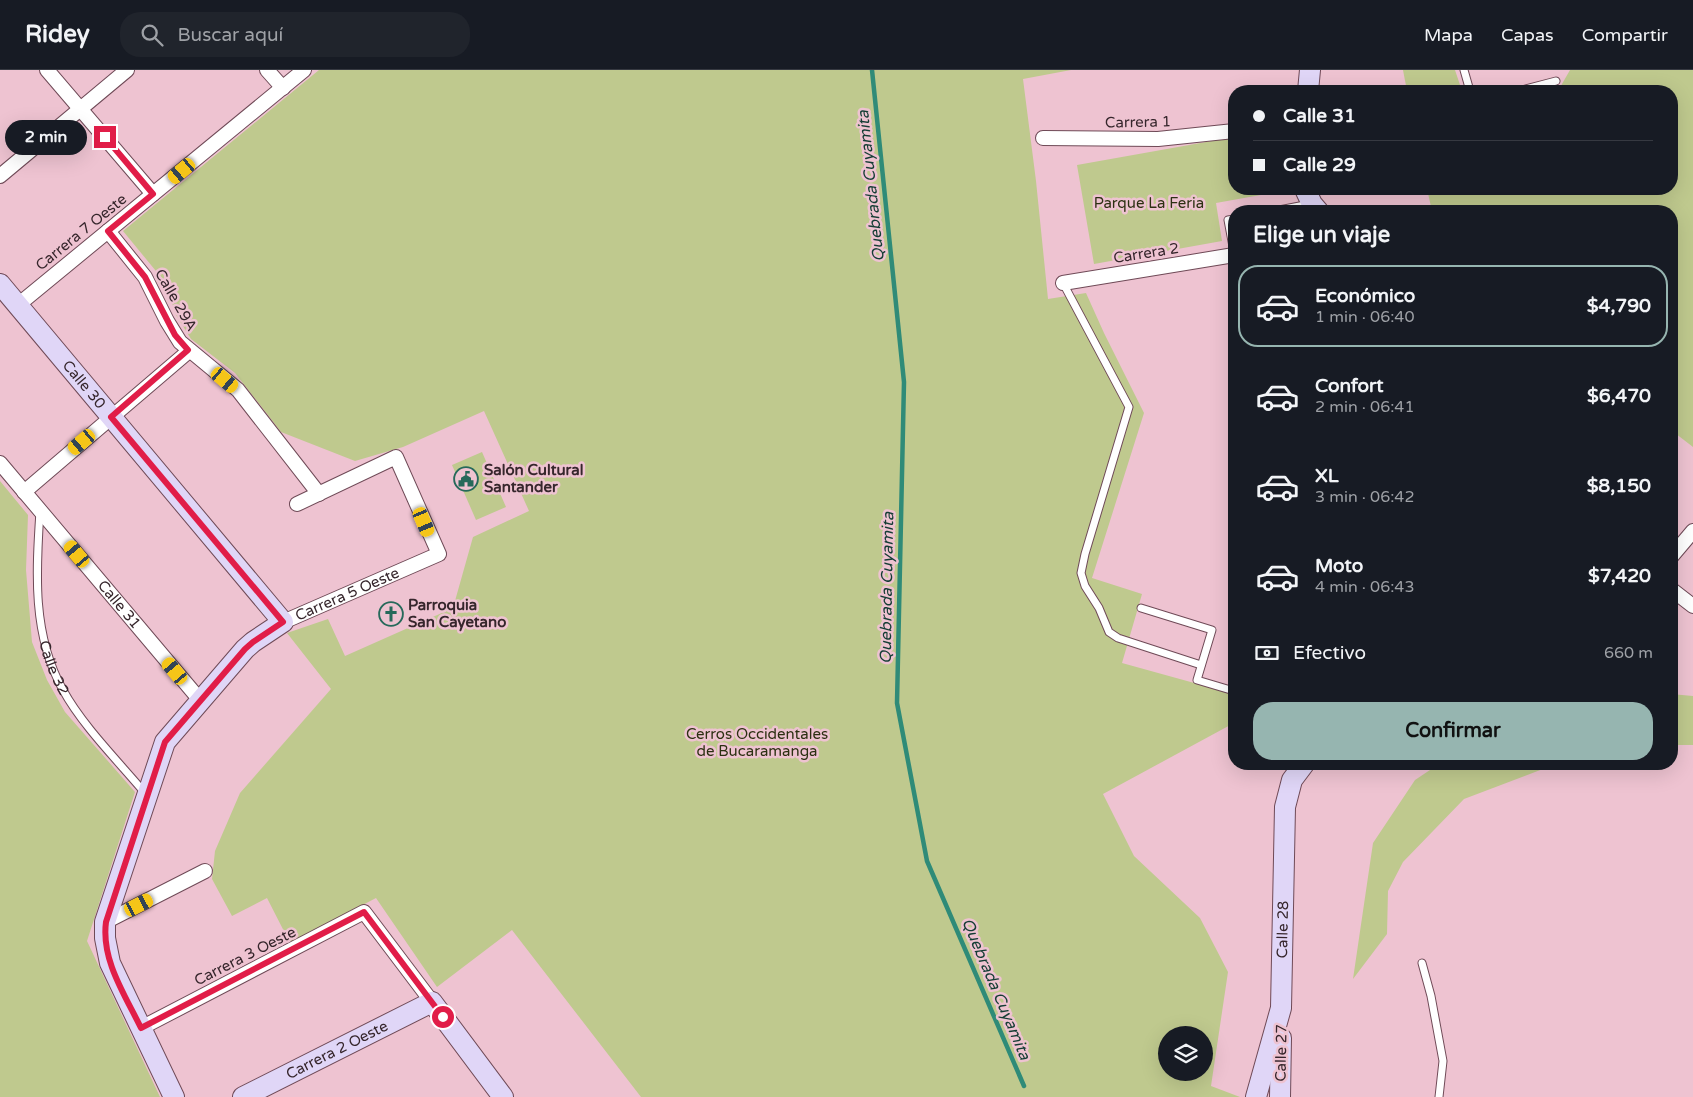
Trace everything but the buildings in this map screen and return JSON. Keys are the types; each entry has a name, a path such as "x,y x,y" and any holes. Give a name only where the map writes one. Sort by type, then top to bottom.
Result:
{"street":[{"path":"48,70 153,194"},
{"path":"0,176 127,70"},
{"path":"267,70 283,88"},
{"name":"Carrera 7 Oeste","path":"18,305 304,70"},
{"path":"1309,85 1310,70"},
{"name":"Carrera 1","path":"1043,138 1158,139 1228,132"},
{"name":"Calle 29A","path":"108,231 145,277 175,335 188,350 238,390 320,494"},
{"name":"Carrera 2","path":"1063,283 1228,255"},
{"name":"Calle 30","path":"0,284 283,622"},
{"path":"24,492 188,350"},
{"name":"Carrera 5 Oeste","path":"106,922 165,742 245,649 283,622 439,554 396,457 320,494"},
{"name":"Calle 31","path":"0,463 200,700"},
{"path":"296,504 320,494"},
{"path":"1678,549 1693,531"},
{"path":"1678,594 1693,606"},
{"name":"Calle 28","path":"1256,1097 1281,1008 1285,806 1292,780 1300,770"},
{"path":"174,1097 110,963 105,938 106,922 205,871"},
{"name":"Carrera 3 Oeste","path":"141,1028 364,912 432,1002"},
{"path":"432,1002 497,1096"},
{"name":"Carrera 2 Oeste","path":"243,1097 432,1002"},
{"name":"Calle 27","path":"1280,1097 1281,1008"}],"lane":[{"path":"1464,70 1468,85"},
{"path":"1541,85 1556,81"},
{"path":"1297,205 1312,201"},
{"path":"1063,283 1130,407 1085,554 1081,572 1085,586 1099,608 1109,632 1118,638 1201,665"},
{"name":"Calle 32","path":"40,510 36,572 37,598 47,654 63,690 78,712 147,795"},
{"path":"1140,608 1212,630 1196,680 1228,689"},
{"path":"1422,963 1431,996 1443,1061 1439,1097"}],"green space":[{"name":"Cerros Occidentales de Bucaramanga","path":"319,70 1071,70 1023,79 1048,299 1086,293 1144,413 1092,578 1142,594 1122,663 1228,692 1228,726 1103,794 1134,856 1200,918 1228,972 1213,1073 1213,1026 1158,1026 1158,1081 1212,1081 1211,1086 1240,1097 641,1097 512,930 437,987 376,898 290,943 267,898 232,916 212,879 215,851 240,793 331,689 287,633 328,619 345,656 453,608 473,537 529,511 484,411 403,447 355,461 281,432 235,373 191,339 176,315 165,282 123,231"},
{"path":"1403,70 1455,70 1460,85 1406,85"},
{"path":"1570,70 1693,70 1693,447 1678,435 1678,205 1431,205 1428,195 1678,195 1678,85 1561,85"},
{"name":"Parque La Feria","path":"1228,138 1228,195 1261,195 1216,203 1222,241 1094,264 1077,165"},
{"path":"482,452 506,507 476,520 452,465"},
{"path":"0,481 28,515 26,570 32,642 47,680 65,712 135,792 87,941 160,1097 0,1097"},
{"path":"1678,695 1693,696 1693,745 1678,745"},
{"path":"1430,770 1540,770 1464,799 1403,862 1388,891 1387,934 1353,979 1373,843 1415,780"}],"waterway":[{"name":"Quebrada Cuyamita","path":"872,70 904,382 897,703 927,861 1024,1086"}],"place":[{"name":"Salón Cultural Santander","path":"466,479"},
{"name":"Parroquia San Cayetano","path":"391,614"}],"route":[{"path":"105,137 153,194 108,231 145,277 175,335 188,350 111,417 283,622 245,649 165,742 106,922 105,938 110,963 141,1028 364,912 443,1017"}]}
